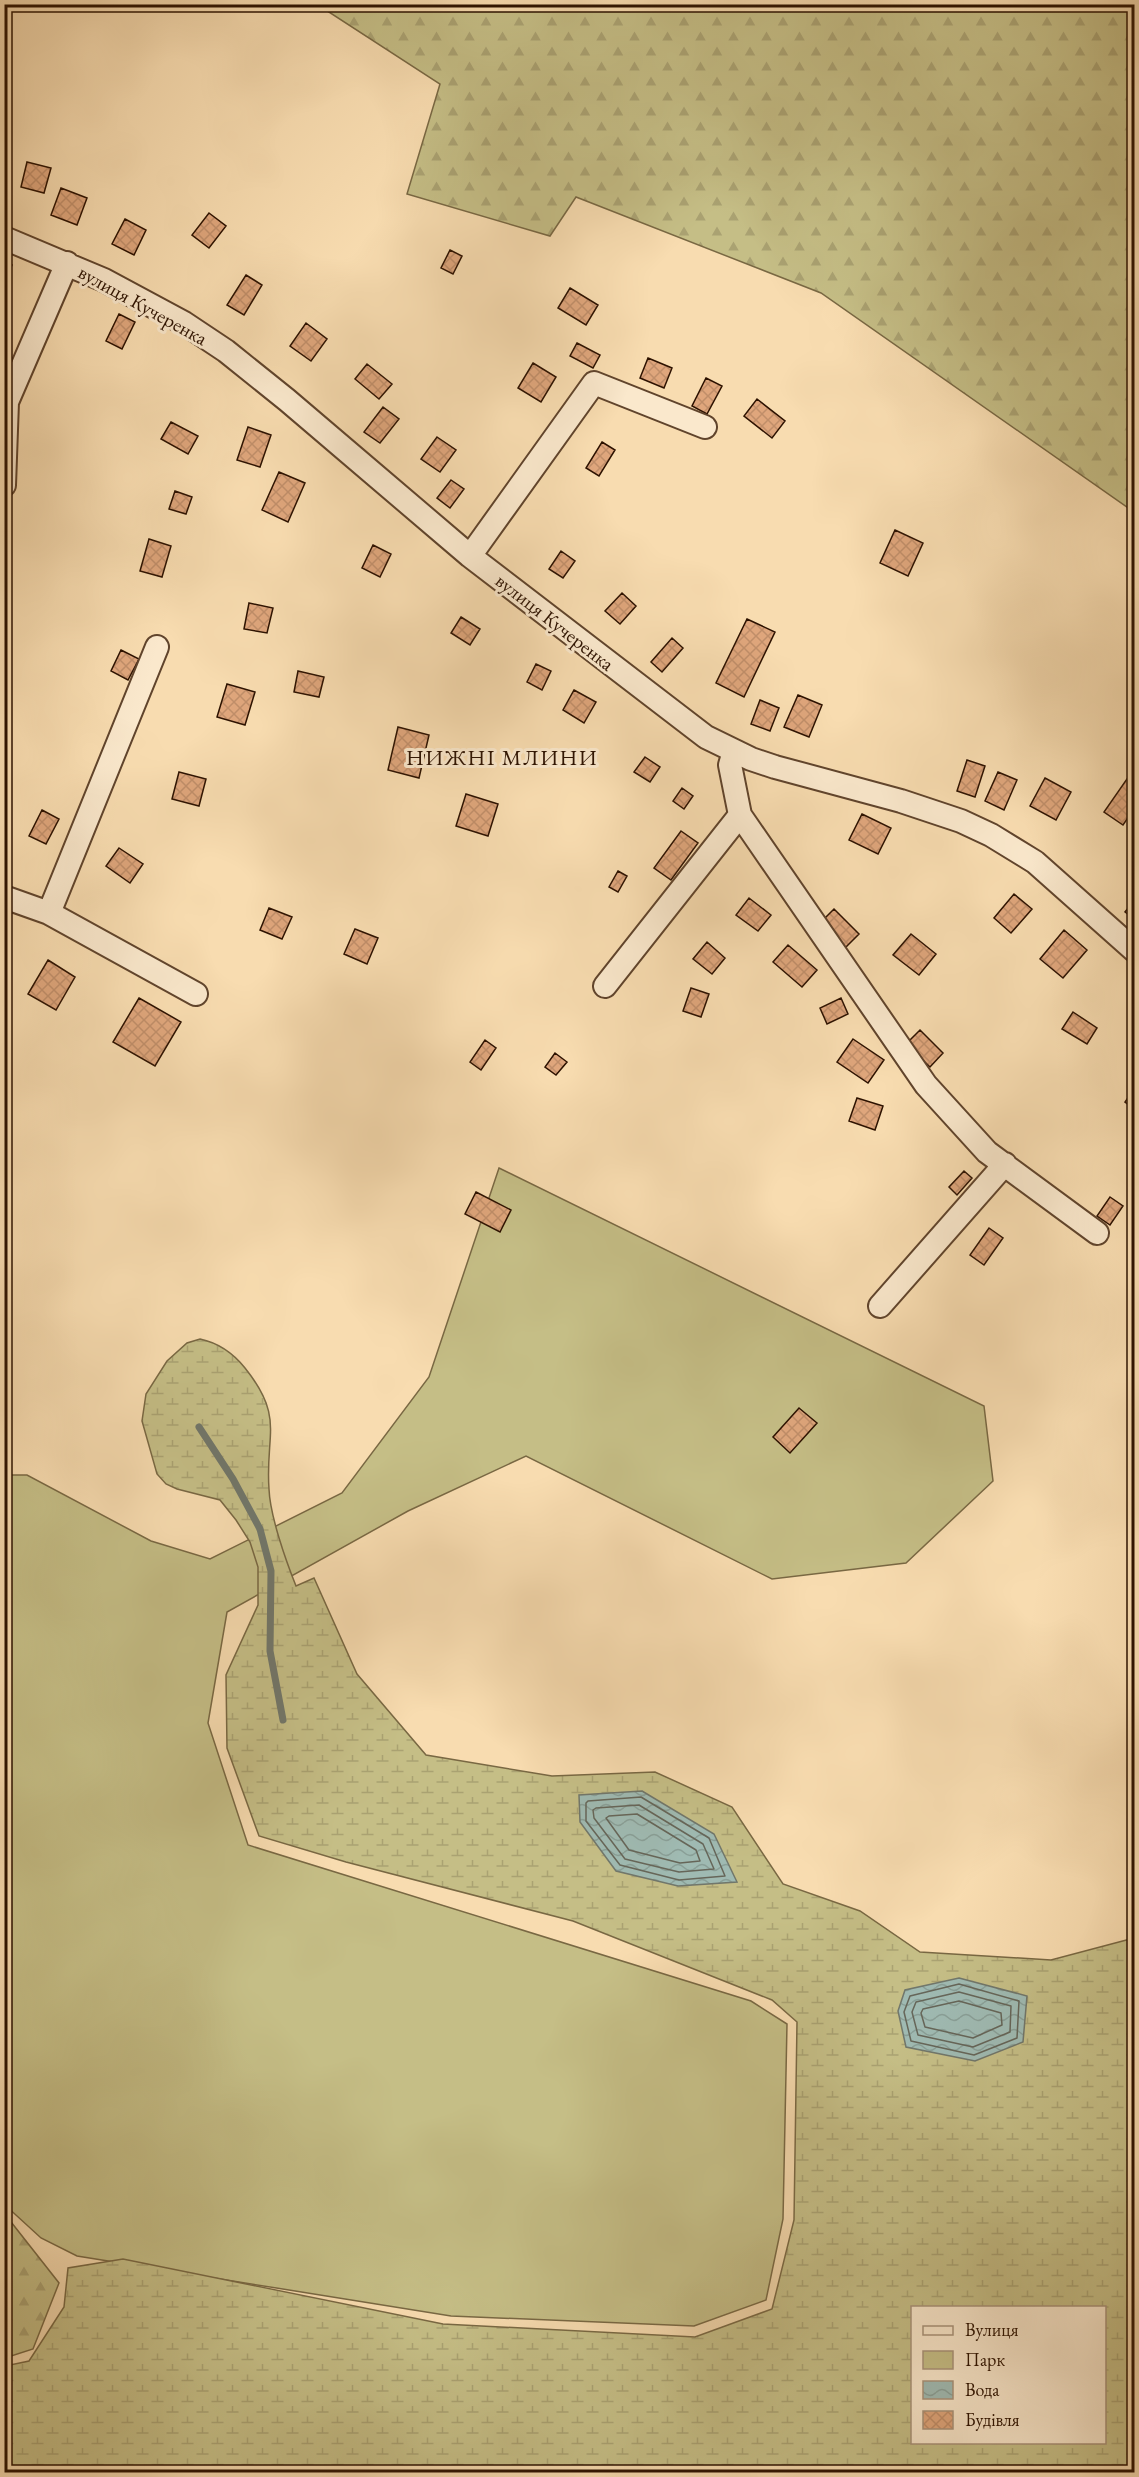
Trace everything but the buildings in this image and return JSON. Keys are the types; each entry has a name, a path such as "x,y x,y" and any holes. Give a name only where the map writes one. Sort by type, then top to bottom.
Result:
{"street":[{"name":"вулиця Кучеренка","path":"4,238 104,280 184,323 226,351 470,556 706,737 775,767 933,811 991,835 1035,862 1134,950"},
{"path":"4,485 7,402 67,263"},
{"path":"470,556 594,383 705,427"},
{"path":"50,913 157,647"},
{"path":"734,751 730,765 740,815 926,1085 987,1152 1097,1233"},
{"path":"605,986 740,815"},
{"path":"4,897 50,913 196,994"},
{"path":"880,1306 1005,1164"}],"green space":[{"path":"318,5 1134,5 1134,512 821,293 576,197 550,236 407,194 440,84"},
{"path":"499,1168 984,1406 993,1481 906,1563 772,1579 526,1456 408,1511 227,1612 208,1723 248,1845 751,2001 787,2024 783,2219 766,2300 694,2326 451,2316 77,2256 41,2238 5,2205 5,1475 27,1475 151,1541 210,1559 342,1493 429,1377"},
{"path":"200,1339 213,1343 230,1353 257,1385 269,1414 268,1470 272,1512 296,1586 314,1578 357,1674 426,1755 552,1776 655,1772 732,1807 783,1884 860,1911 920,1952 1051,1960 1134,1938 1134,2472 5,2472 5,2366 29,2361 64,2307 68,2268 123,2259 443,2324 695,2337 772,2309 794,2220 797,2022 772,2000 573,1921 346,1862 259,1836 227,1748 226,1675 258,1605 258,1567 250,1542 220,1500 177,1489 166,1484 157,1474 142,1421 146,1394 167,1361 187,1343"},
{"path":"4,2213 59,2283 33,2349 5,2358"}],"water":[{"path":"642,1791 714,1834 737,1882 678,1886 616,1871 580,1822 579,1795"},
{"path":"959,1978 1027,1996 1023,2042 975,2061 906,2047 898,2011 905,1990"}],"waterway":[{"path":"199,1427 233,1479 260,1529 271,1571 270,1651 283,1720"}],"district":[{"name":"НИЖНІ МЛИНИ","path":"502,757"}]}
